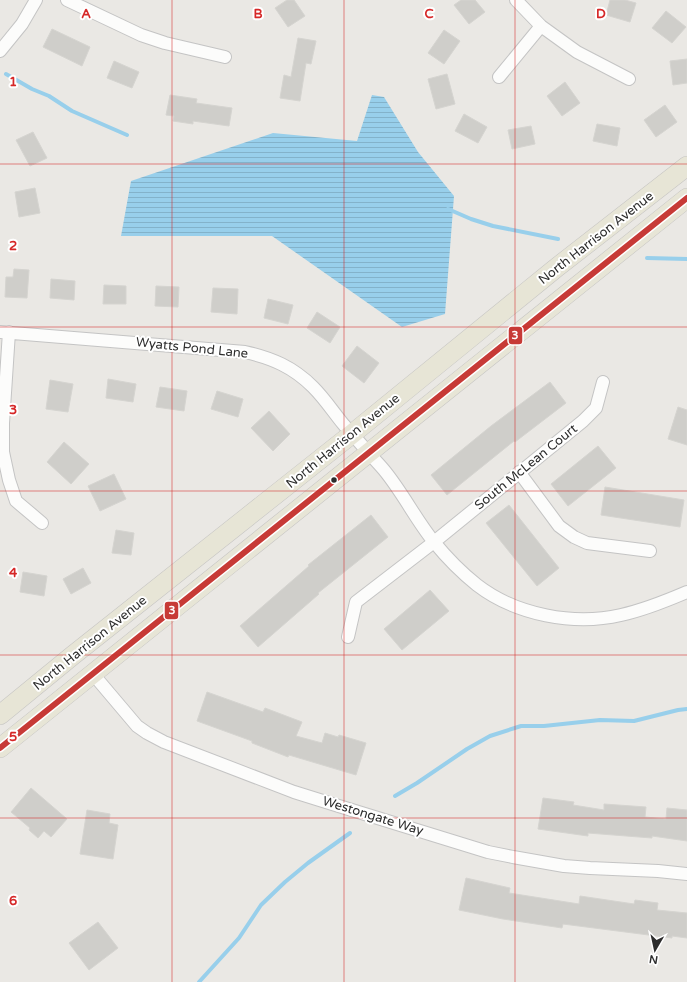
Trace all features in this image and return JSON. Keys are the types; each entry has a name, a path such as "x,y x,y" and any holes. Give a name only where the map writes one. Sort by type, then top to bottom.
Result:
{"main road":[{"name":"North Harrison Avenue","path":"0,715 352,434 556,268 687,166"},
{"name":"North Harrison Avenue","path":"0,748 687,198"}],"street":[{"path":"0,51 22,24 36,0"},
{"path":"67,0 141,35 165,43 225,57"},
{"path":"516,0 541,26 577,52 629,79"},
{"path":"499,77 541,26"},
{"path":"5,332 3,452 9,480 16,501 42,523"},
{"name":"Wyatts Pond Lane","path":"5,332 224,349 262,356 289,368 314,388 384,470 434,542 449,560 478,586 493,595 530,612 568,619 621,616 687,592"},
{"name":"South McLean Court","path":"348,637 356,602 434,542 584,421 596,408 603,382"},
{"path":"519,472 559,526 574,537 587,542 650,551"},
{"name":"Westongate Way","path":"94,674 137,726 147,733 164,742 342,808 488,852 513,857 564,866 687,874"}],"water":[{"path":"372,95 384,97 418,152 454,196 445,314 402,327 272,236 121,236 131,181 273,133 357,141"}],"building":[{"path":"287,0 294,0 305,16 288,27 275,8"},
{"path":"461,0 475,0 485,12 469,24 454,5"},
{"path":"610,0 625,0 636,3 630,22 606,15"},
{"path":"666,11 686,27 672,43 652,28"},
{"path":"52,29 90,47 82,66 43,47"},
{"path":"444,30 460,41 444,64 428,53"},
{"path":"298,38 316,41 311,64 306,63 300,101 280,98 284,75 291,77"},
{"path":"687,59 687,83 673,85 670,61"},
{"path":"114,61 139,72 132,88 107,78"},
{"path":"447,74 455,104 436,109 428,79"},
{"path":"565,82 580,103 562,116 547,96"},
{"path":"170,95 197,99 196,103 232,108 229,126 193,121 193,124 173,121 174,116 166,115"},
{"path":"665,105 677,122 656,137 644,120"},
{"path":"464,114 487,127 478,143 455,131"},
{"path":"597,124 620,128 617,146 593,141"},
{"path":"531,126 535,144 512,149 508,130"},
{"path":"33,132 47,158 30,166 16,140"},
{"path":"35,188 40,213 19,217 15,192"},
{"path":"14,269 29,270 27,298 5,297 6,277 13,277"},
{"path":"51,279 75,281 74,300 50,298"},
{"path":"104,285 126,286 126,304 103,304"},
{"path":"156,286 179,287 178,307 155,306"},
{"path":"213,288 238,289 237,314 211,312"},
{"path":"268,299 293,305 288,324 264,318"},
{"path":"317,312 340,327 330,343 307,328"},
{"path":"357,346 379,363 364,383 342,366"},
{"path":"108,379 136,384 133,402 106,398"},
{"path":"50,380 73,384 68,412 46,409"},
{"path":"550,382 566,403 515,442 514,441 447,495 431,475 491,426"},
{"path":"160,387 187,391 184,411 156,407"},
{"path":"217,391 243,399 238,417 211,409"},
{"path":"678,407 687,410 687,445 668,439"},
{"path":"269,411 290,434 273,451 251,428"},
{"path":"64,442 89,464 71,484 47,462"},
{"path":"598,446 616,468 568,506 551,484"},
{"path":"114,474 126,499 100,511 88,486"},
{"path":"605,487 684,500 680,527 601,515"},
{"path":"509,505 559,568 537,586 486,523"},
{"path":"371,515 388,537 318,593 319,594 258,647 240,626 309,566 308,565"},
{"path":"116,530 134,533 131,555 112,553"},
{"path":"83,568 91,583 71,594 63,579"},
{"path":"23,572 47,576 44,596 20,592"},
{"path":"430,590 449,611 402,650 384,629"},
{"path":"207,692 263,712 265,708 302,722 296,736 322,743 325,733 338,737 339,735 366,743 356,775 289,755 288,757 252,743 252,741 197,721"},
{"path":"31,788 67,819 51,837 44,831 38,838 29,830 30,828 11,812"},
{"path":"543,798 574,802 573,805 604,810 604,804 646,807 645,817 666,819 667,808 687,810 687,841 652,836 652,838 588,833 588,836 538,829"},
{"path":"87,810 110,814 109,823 118,825 113,859 80,854"},
{"path":"466,878 510,888 509,893 579,904 580,896 634,904 635,900 658,903 657,910 687,913 687,938 672,936 672,938 563,924 562,928 503,919 459,910"},
{"path":"98,922 118,948 89,970 69,943"}],"waterway":[{"path":"6,74 32,89 49,96 72,111 127,135"},
{"path":"448,209 471,219 493,226 558,239"},
{"path":"647,258 687,259"},
{"path":"395,796 467,749 490,736 521,726 544,726 600,720 634,721 687,709"},
{"path":"199,982 239,938 261,905 308,863 350,833"}],"transit line":[{"name":"3","path":"0,748 687,198"}]}
